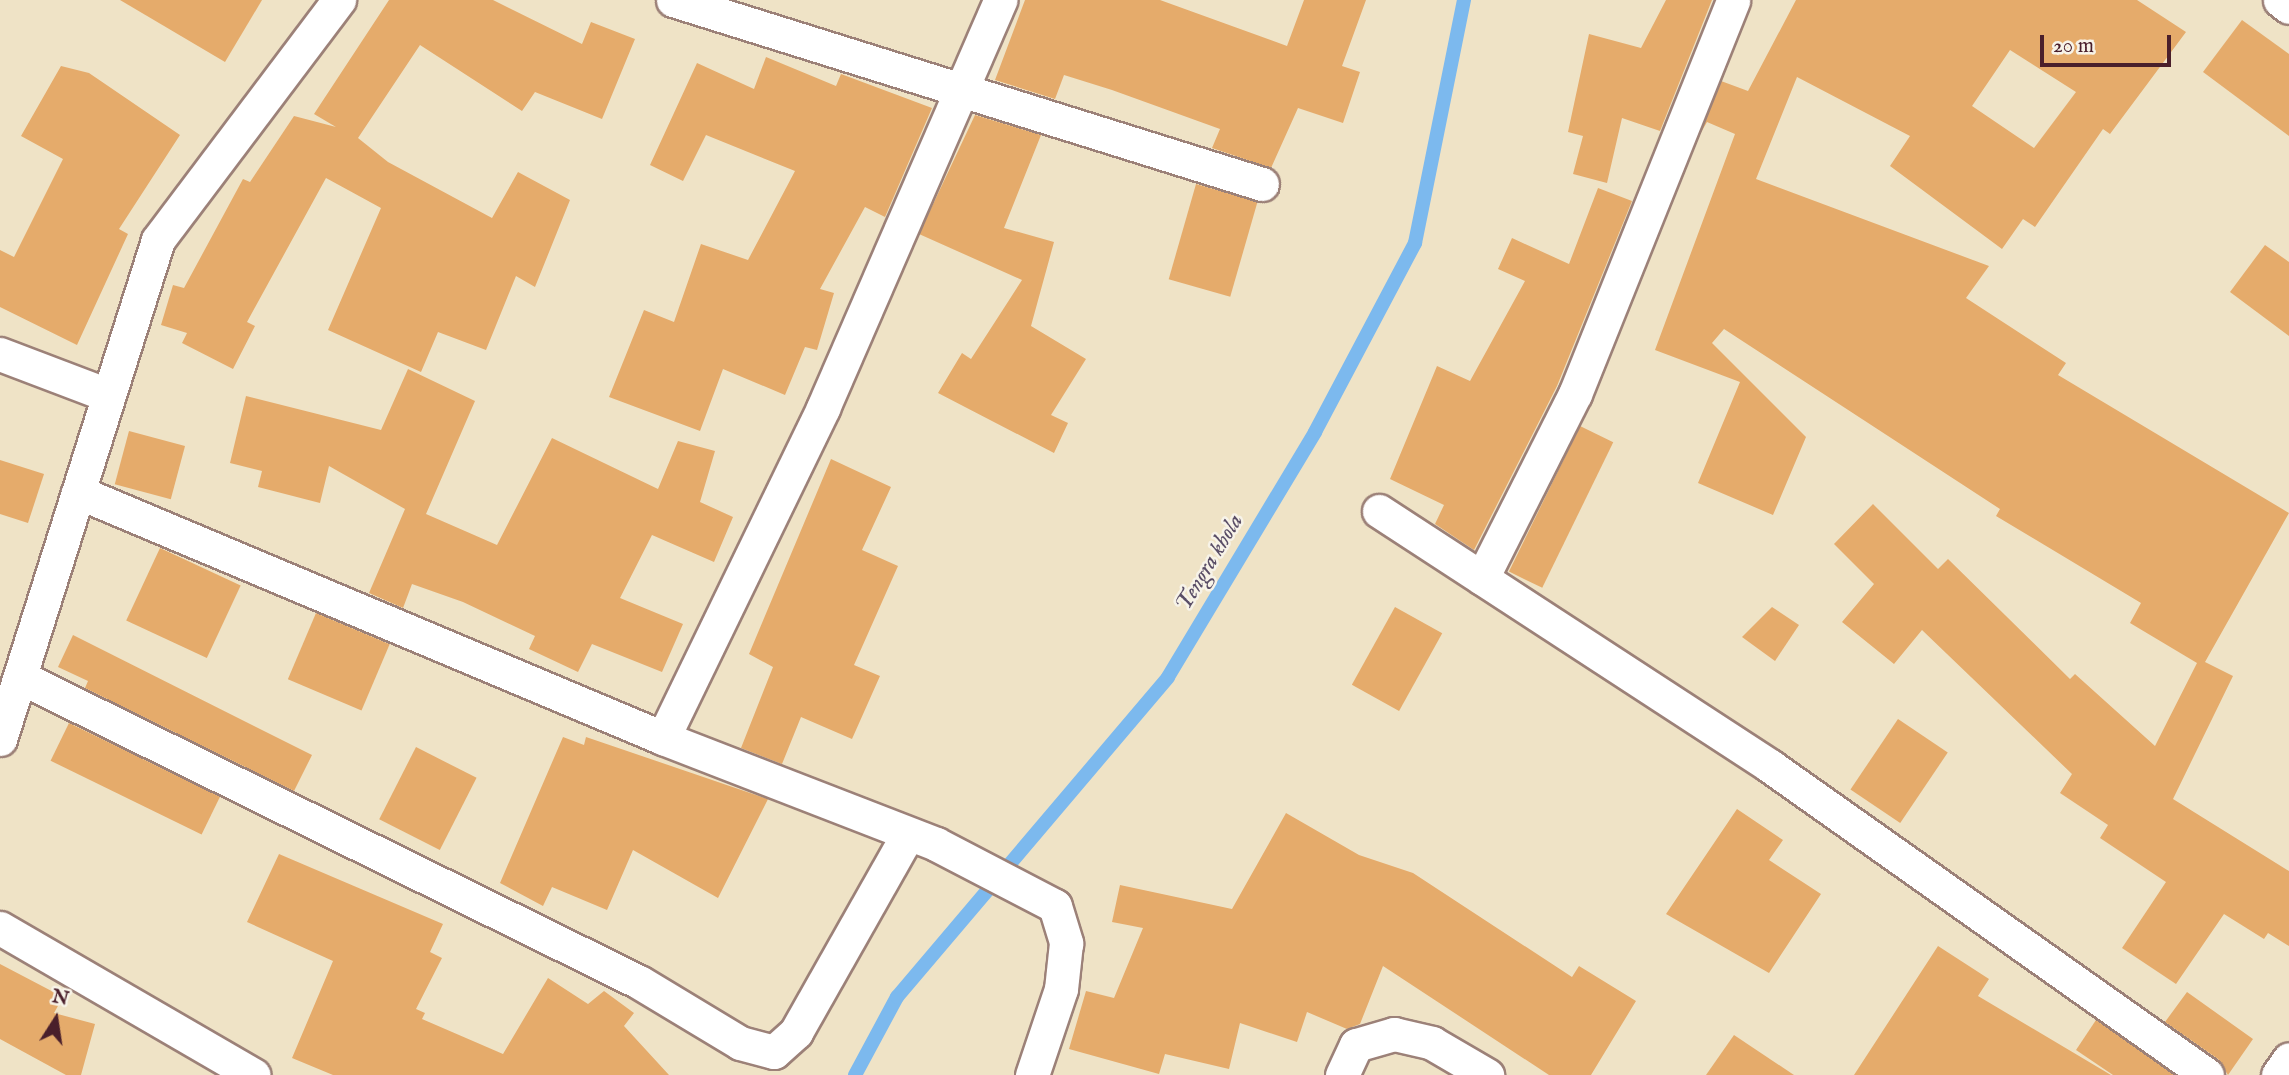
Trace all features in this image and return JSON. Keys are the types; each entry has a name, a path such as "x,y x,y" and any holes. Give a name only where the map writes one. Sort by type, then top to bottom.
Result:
{"street":[{"path":"0,739 22,678 158,240 339,0"},
{"path":"673,0 960,85 1262,184"},
{"path":"663,738 823,408 960,85 1000,0"},
{"path":"1482,578 1575,394 1733,0"},
{"path":"2280,0 2289,7"},
{"path":"0,354 108,395"},
{"path":"78,492 663,738 922,839 1055,906 1066,943 1061,989 1032,1075"},
{"path":"1379,511 1770,766 2207,1075"},
{"path":"22,678 639,982 740,1043 774,1052 796,1032 922,839"},
{"path":"0,928 254,1075"},
{"path":"1342,1075 1356,1045 1394,1034 1432,1043 1487,1075"},
{"path":"2278,1075 2289,1059"}],"building":[{"path":"120,0 262,0 225,62"},
{"path":"389,0 493,0 582,44 591,22 635,39 602,119 535,92 522,111 420,45 358,138 388,162 492,218 518,172 570,200 535,287 516,276 486,350 438,332 421,372 328,330 381,208 326,178 247,322 255,326 233,369 182,343 187,333 161,325 173,285 184,288 243,179 250,182 294,116 336,127 314,114"},
{"path":"1025,0 1160,0 1287,46 1304,0 1366,0 1342,66 1360,72 1343,123 1298,108 1271,168 1212,148 1220,129 1112,90 1064,75 1055,99 995,80"},
{"path":"1666,0 1712,0 1660,131 1622,118 1607,183 1573,174 1583,136 1568,132 1589,34 1641,48"},
{"path":"1796,0 2137,0 2186,32 2110,134 2103,129 2035,227 2023,219 2002,249 1890,166 1910,136 1797,77 1756,179 1989,266 1966,298 2066,363 2058,375 2289,513 2205,662 2233,676 2173,799 2289,871 2289,946 2268,933 2264,939 2224,914 2176,984 2122,948 2166,882 2100,838 2108,825 2060,793 2072,774 1922,630 1894,664 1842,622 1874,584 1834,544 1873,504 1938,569 1948,559 2070,679 2075,674 2155,746 2197,663 2130,623 2141,603 1996,516 2000,509 1724,329 1712,343 1806,437 1773,515 1698,483 1740,382 1655,350 1735,134 1707,122 1699,136 1721,81 1748,91","holes":["2010,50 2076,92 2034,148 1972,106"]},
{"path":"2242,20 2289,54 2289,136 2203,72"},
{"path":"766,57 836,86 841,74 932,108 885,217 865,207 820,289 834,293 817,350 805,347 785,395 723,369 700,431 609,397 644,310 674,322 701,244 748,260 795,171 706,135 683,181 650,165 697,63 754,89"},
{"path":"61,66 89,73 180,135 119,229 128,234 77,345 0,307 0,250 14,257 63,159 21,136"},
{"path":"975,115 1041,135 1004,228 1054,242 1031,326 1086,359 1051,415 1068,423 1054,453 938,393 962,353 971,359 1022,280 919,234"},
{"path":"1196,184 1258,202 1230,297 1169,279"},
{"path":"1598,188 1632,201 1557,386 1474,550 1435,524 1444,505 1390,479 1437,366 1470,381 1525,281 1498,269 1512,238 1569,264"},
{"path":"2265,245 2289,262 2289,336 2230,292"},
{"path":"408,369 475,401 426,514 497,545 552,438 658,489 678,441 715,451 700,502 733,517 714,562 652,535 620,598 683,624 662,672 592,644 578,672 529,649 535,636 463,602 412,584 403,608 369,593 405,509 329,466 320,503 258,487 262,471 230,463 246,396 381,430"},
{"path":"1580,426 1613,442 1542,588 1509,572"},
{"path":"129,431 185,446 171,499 115,484"},
{"path":"831,459 891,487 862,550 898,566 854,665 880,676 852,739 801,717 782,764 741,748 773,667 749,654"},
{"path":"0,460 44,474 28,523 0,514"},
{"path":"160,548 241,586 207,658 126,621"},
{"path":"1395,607 1442,633 1399,711 1352,685"},
{"path":"1772,607 1799,625 1775,661 1742,637"},
{"path":"316,613 390,644 362,711 288,679"},
{"path":"73,635 312,755 294,791 85,688 88,681 58,667"},
{"path":"1898,719 1948,753 1900,823 1850,789"},
{"path":"69,723 220,797 202,834 51,761"},
{"path":"563,737 584,745 586,737 768,799 718,898 633,850 607,910 552,887 543,906 500,883"},
{"path":"416,747 477,778 440,850 379,819"},
{"path":"1737,809 1783,840 1769,860 1821,894 1769,973 1666,914"},
{"path":"1286,813 1359,855 1413,873 1572,977 1579,966 1636,1001 1591,1075 1549,1075 1383,966 1360,1024 1347,1029 1307,1012 1297,1042 1240,1023 1229,1069 1165,1054 1159,1074 1069,1049 1086,991 1114,998 1143,928 1112,922 1120,885 1232,909"},
{"path":"279,854 443,924 430,952 442,958 416,1009 425,1013 422,1019 503,1054 548,978 588,1004 604,991 634,1013 624,1026 669,1075 333,1075 292,1058 333,961 247,922"},
{"path":"1938,946 1989,979 1978,996 2111,1075 1854,1075"},
{"path":"0,964 63,997 54,1013 95,1024 81,1075 66,1075 0,1039"},
{"path":"2187,992 2253,1039 2228,1075 2218,1059 2165,1022"},
{"path":"2096,1020 2174,1075 2113,1075 2076,1050"},
{"path":"1734,1035 1794,1075 1706,1075"}],"waterway":[{"name":"Tengra khola","path":"855,1075 897,997 1168,677 1315,432 1415,243 1464,0"}]}
